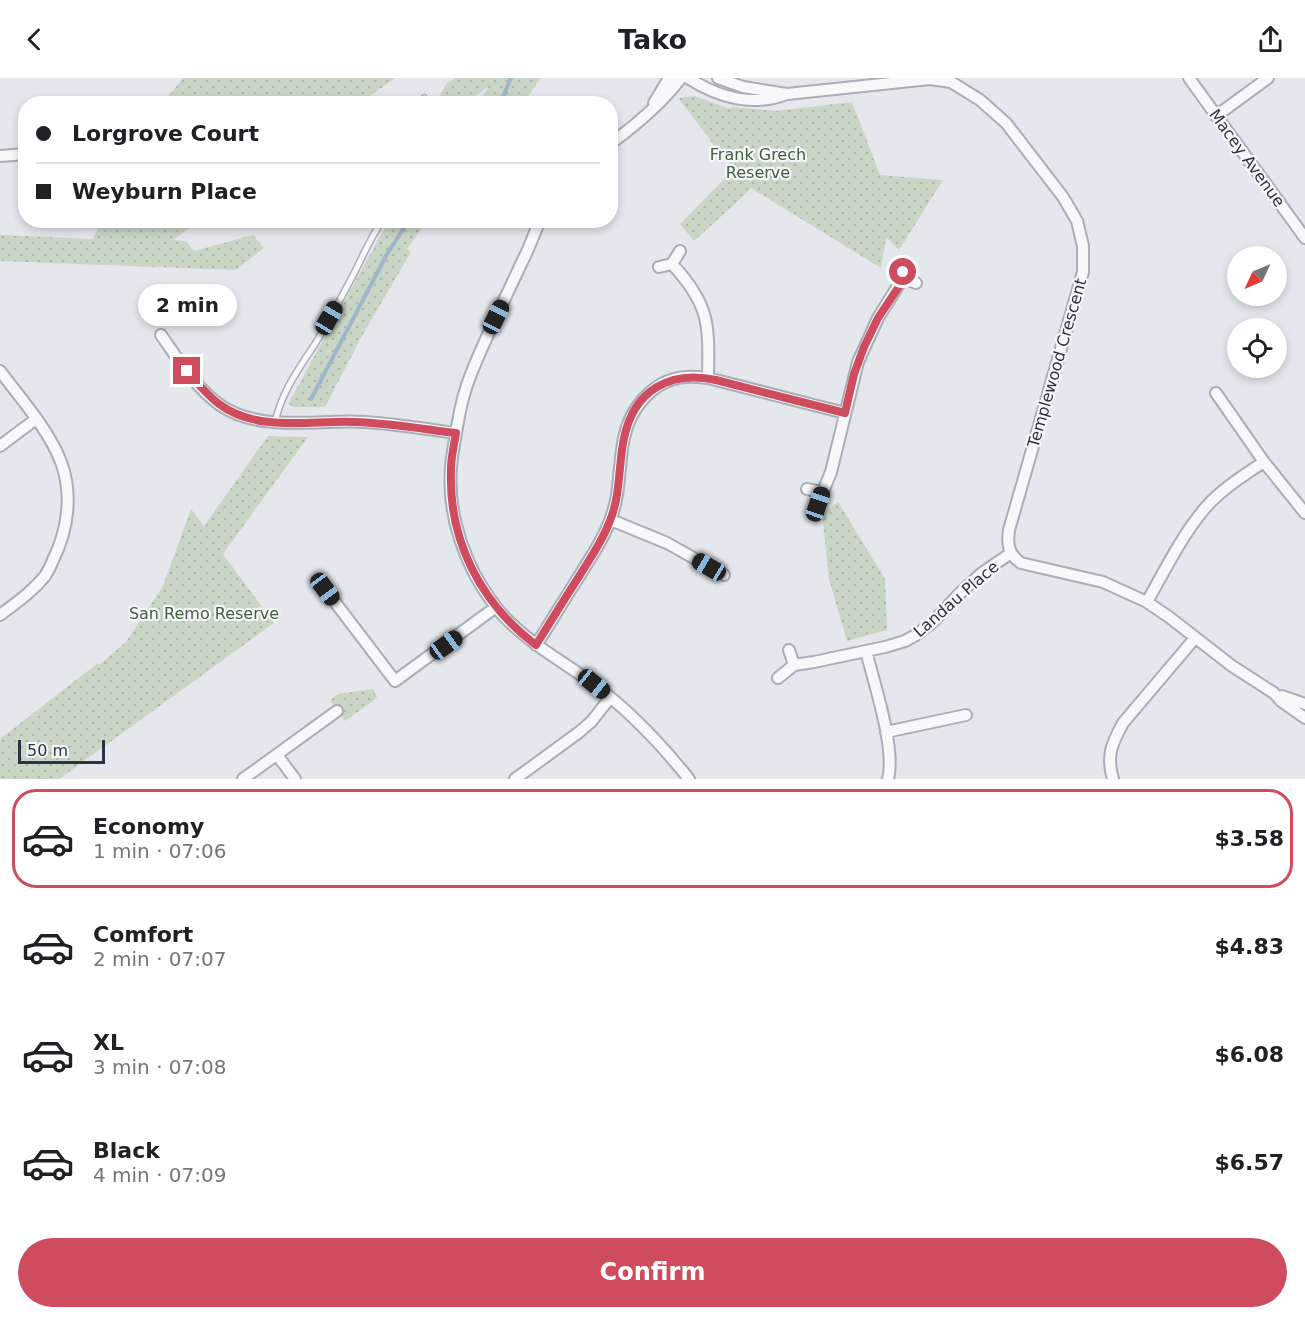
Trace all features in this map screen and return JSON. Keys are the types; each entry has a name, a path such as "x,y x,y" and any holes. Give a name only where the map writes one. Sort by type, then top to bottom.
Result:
{"street":[{"path":"649,111 669,78"},
{"path":"618,138 667,95 681,78"},
{"name":"Templewood Crescent","path":"688,78 718,93 757,101 787,94 930,78 951,82 980,100 1006,123 1063,197 1077,221 1083,246 1083,272 1009,530 1007,542 1011,553"},
{"name":"Macey Avenue","path":"1189,78 1305,238"},
{"path":"1216,116 1268,78"},
{"path":"718,93 722,79"},
{"name":"Templewood Crescent","path":"722,79 743,87 787,94"},
{"path":"0,156 18,155"},
{"path":"537,228 470,376 460,410 451,468 452,506 460,540 475,575 496,608 536,645 594,684 610,698 661,746 689,779"},
{"path":"659,267 672,264 680,251"},
{"path":"818,504 831,472 854,374 878,318 903,278 901,263"},
{"path":"672,264 690,285 703,309 709,337 708,378"},
{"path":"903,278 916,283"},
{"path":"161,334 198,384 220,405 248,418 275,423 364,422 456,433"},
{"path":"0,371 51,441 61,462 68,489 67,517 60,548 46,574 28,594 0,615"},
{"path":"536,645 599,544 611,520 619,486 624,438 630,420 640,403 654,389 670,380 686,377 708,378 845,413"},
{"path":"1216,393 1264,462 1305,513"},
{"path":"0,446 36,419"},
{"path":"1147,602 1186,533 1207,506 1230,485 1264,462"},
{"path":"807,489 822,492"},
{"path":"611,520 667,543 724,575"},
{"path":"1011,553 1021,563 1103,582 1147,602 1232,666 1274,693 1305,718"},
{"name":"Landau Place","path":"794,664 814,662 905,641 925,630 976,578 1011,553"},
{"path":"325,589 395,681 496,608"},
{"path":"1113,779 1110,770 1110,755 1114,738 1123,723 1195,638"},
{"path":"778,678 794,664 789,650"},
{"path":"866,651 886,732 890,764 888,779"},
{"path":"1274,693 1305,704"},
{"path":"515,779 591,722 610,698"},
{"path":"243,779 338,711"},
{"path":"886,732 966,715"},
{"path":"277,755 295,779"}],"lane":[{"path":"275,423 282,401 296,372 310,353 378,228"}],"green space":[{"path":"183,78 395,78 370,96 169,96"},
{"path":"455,78 541,78 528,96 483,96 489,86 475,96 440,96 446,84"},
{"name":"Frank Grech Reserve","path":"694,96 730,109 732,107 776,111 852,102 880,175 943,180 899,250 886,237 881,268 751,188 694,241 680,224 733,170 679,99"},
{"path":"98,228 190,228 173,240 186,241 194,251 253,235 264,248 236,270 0,261 0,235 93,239"},
{"path":"385,228 422,228 407,249 411,252 363,334 325,407 294,407 288,404"},
{"name":"San Remo Reserve","path":"268,436 308,437 223,554 274,623 59,779 0,779 0,739 126,642 163,586 191,509 204,526"},
{"path":"838,502 885,579 887,630 847,641 829,579 822,514"},
{"path":"373,689 377,698 345,721 330,700 338,694"}],"waterway":[{"path":"503,96 511,78"},
{"path":"311,399 387,254 404,228"}],"route":[{"path":"187,371 220,405 255,420 280,423 364,422 456,433 451,468 452,506 460,540 486,594 496,608 536,645 599,544 611,520 619,486 626,430 635,411 646,396 670,380 694,376 845,413 858,362 878,318 902,282 903,272"}]}
